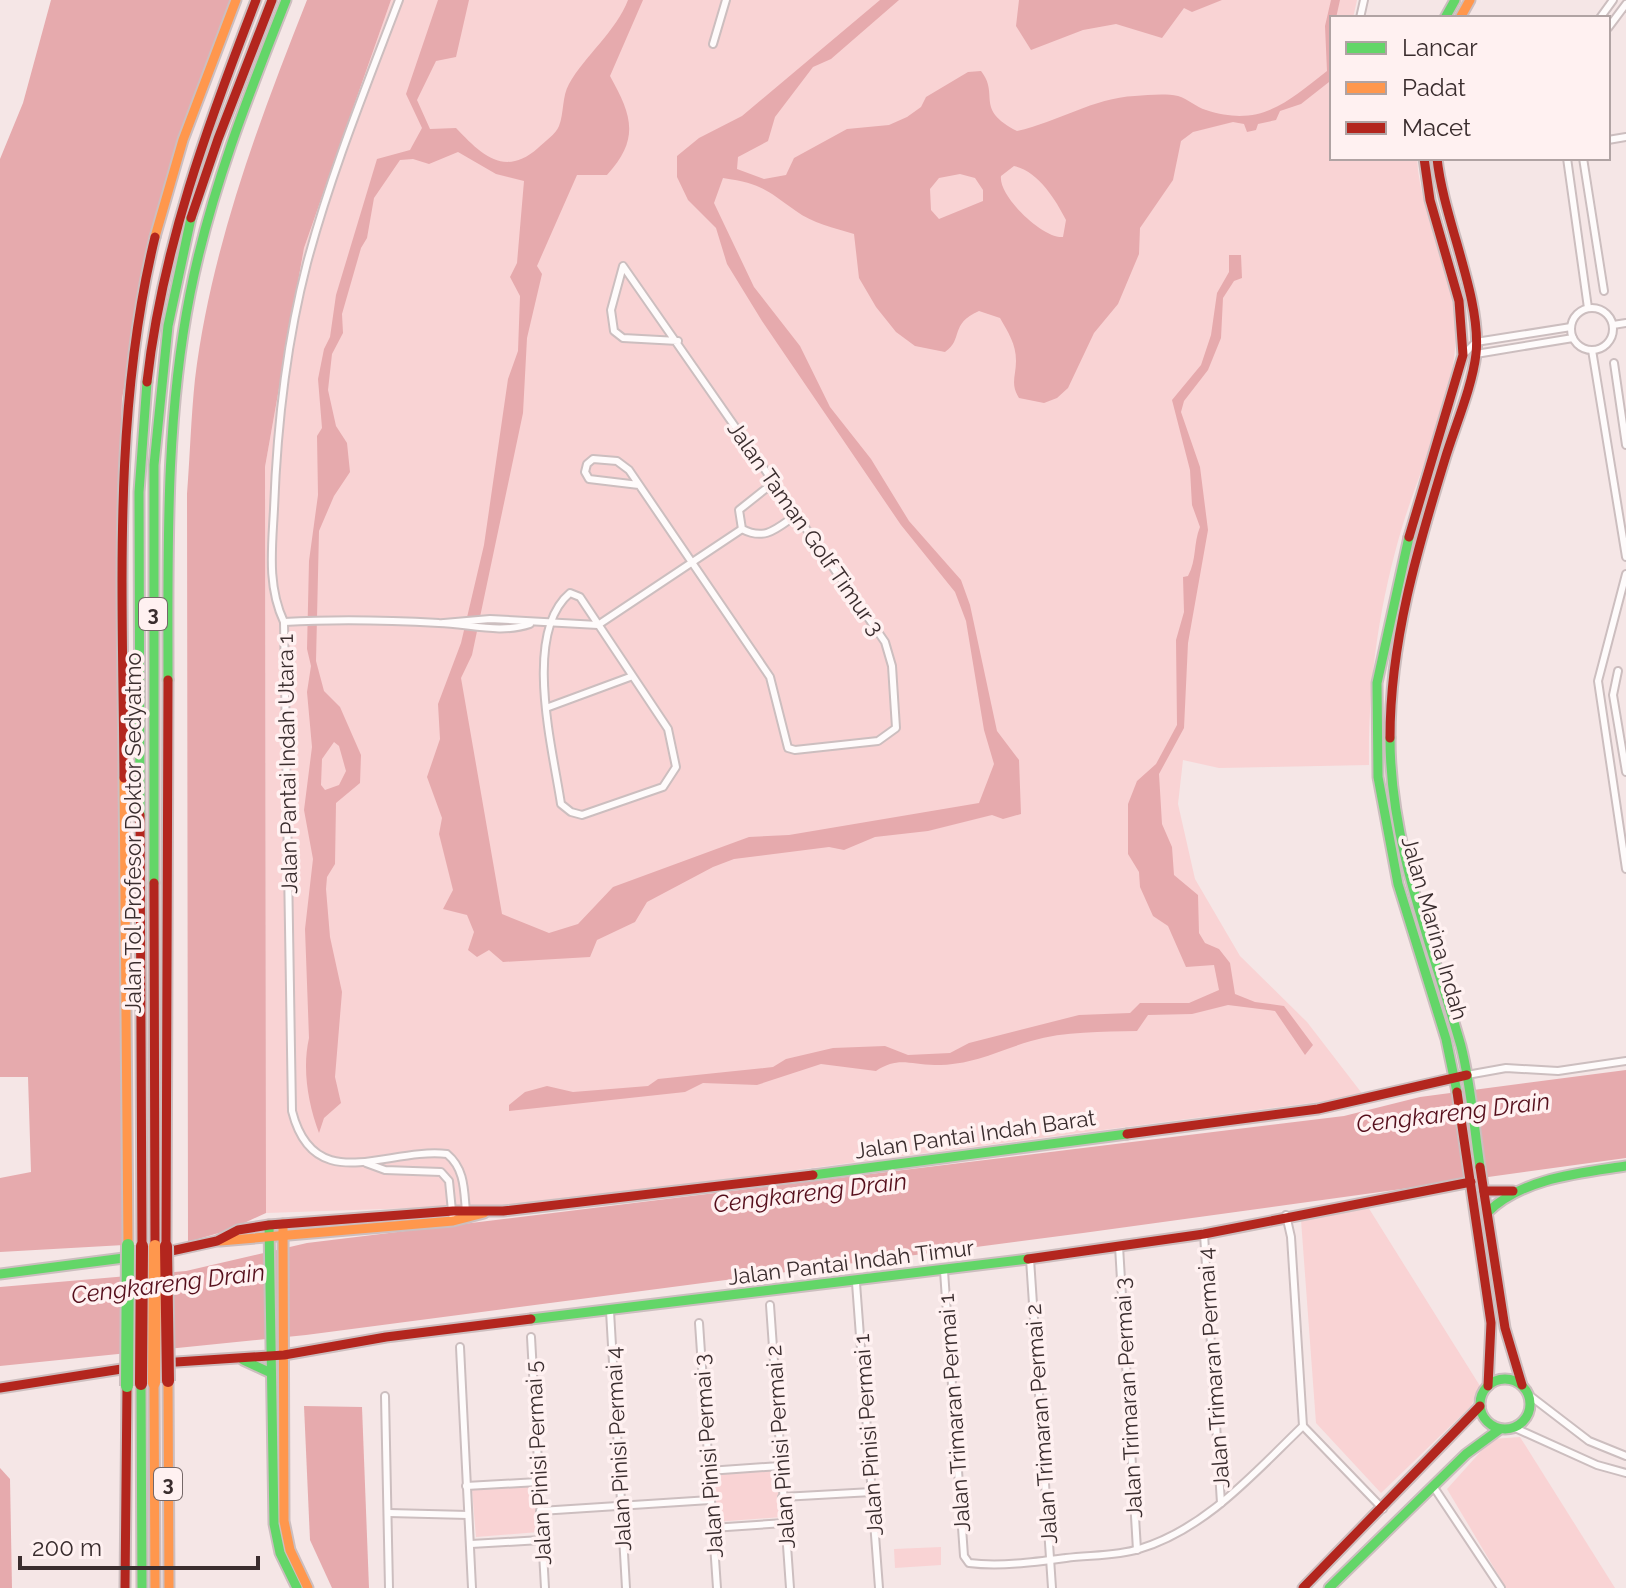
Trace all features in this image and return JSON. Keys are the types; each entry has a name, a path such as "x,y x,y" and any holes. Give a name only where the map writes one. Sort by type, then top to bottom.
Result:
{"main road":[{"name":"Jalan Tol Profesor Doktor Sedyatmo","path":"169,1588 154,1383 122,540 127,398 152,253 172,172 236,0"},
{"name":"Jalan Tol Profesor Doktor Sedyatmo","path":"155,1588 139,492 142,421 157,309 177,222 205,133 256,0"},
{"name":"Jalan Tol Profesor Doktor Sedyatmo","path":"148,1246 152,500 156,412 169,310 190,221 272,0"},
{"name":"Jalan Tol Profesor Doktor Sedyatmo","path":"125,1588 127,1386 148,1246 168,507 174,398 193,281 210,212 222,170 286,0"},
{"name":"Jalan Marina Indah","path":"1424,160 1430,200 1471,350"},
{"name":"Jalan Marina Indah","path":"1437,160 1441,196 1473,307 1471,350 1404,555 1377,683 1378,777 1404,882 1456,1053 1477,1184 1492,1352 1488,1386"},
{"name":"Jalan Pantai Indah Barat","path":"0,1274 115,1260 217,1241 865,1169 1318,1109 1461,1081"},
{"name":"Jalan Pantai Indah Timur","path":"1488,1212 1502,1199 1520,1191 1626,1166"},
{"name":"Jalan Marina Indah","path":"1477,1184 1488,1212 1510,1348 1526,1390"},
{"name":"Jalan Pantai Indah Timur","path":"0,1388 123,1367 232,1358 944,1271 1204,1234 1286,1215 1477,1184 1520,1191"},
{"path":"284,1235 284,1339 275,1351 271,1373 274,1524 280,1553 297,1588"},
{"path":"270,1237 284,1521 290,1550 308,1588"},
{"path":"1492,1352 1502,1357 1510,1348"},
{"name":"Jalan Pantai Indah Timur","path":"232,1358 271,1373"},
{"path":"1303,1588 1480,1406 1488,1386 1505,1379 1526,1390 1529,1414 1515,1428 1500,1429 1466,1454 1329,1588"},
{"name":"Jalan Tol Profesor Doktor Sedyatmo","path":"142,1588 154,1383"},
{"path":"1480,1406 1486,1421 1500,1429"}],"street":[{"name":"Jalan Pantai Indah Utara 1","path":"399,0 346,137 307,264 276,434 272,573 274,600 284,622 292,1111 305,1144 331,1161 366,1163 385,1170 441,1172 449,1181 460,1215"},
{"path":"713,44 726,0"},
{"path":"1610,25 1626,4"},
{"path":"1567,160 1588,308"},
{"path":"1583,160 1604,291"},
{"name":"Jalan Taman Golf Timur 3","path":"678,341 623,338 614,331 611,310 623,266 678,341 885,642 892,666 896,728 878,741 795,750 788,748 770,677 692,563"},
{"path":"1588,308 1606,313 1613,325 1608,343 1592,350 1580,347 1573,338 1571,327 1576,315 1588,308"},
{"path":"1613,325 1626,323"},
{"path":"1471,350 1571,327"},
{"path":"1471,350 1573,338"},
{"path":"1592,350 1626,557"},
{"path":"1614,363 1626,445"},
{"path":"639,485 589,479 585,472 587,464 593,459 617,461 629,470 692,563"},
{"path":"742,529 739,510 773,483"},
{"path":"742,529 755,536 767,534 796,515"},
{"path":"284,622 464,623 490,619 530,624 598,625 742,529"},
{"path":"1626,574 1598,681 1626,869"},
{"path":"570,593 580,597 630,677 668,729 676,767 663,787 582,815 571,812 561,804 543,695 550,624 560,602 570,593"},
{"path":"464,623 488,628 519,628 530,624"},
{"path":"1618,671 1613,695 1626,772"},
{"path":"546,708 630,677"},
{"path":"1461,1081 1506,1068 1558,1071 1626,1061"},
{"name":"Jalan Pantai Indah Utara 1","path":"366,1163 382,1158 447,1154 457,1162 463,1179 460,1215"},
{"path":"1286,1215 1291,1237 1303,1426 1383,1509"},
{"name":"Jalan Trimaran Permai 4","path":"1204,1234 1221,1503"},
{"name":"Jalan Trimaran Permai 3","path":"1119,1246 1137,1550"},
{"name":"Jalan Trimaran Permai 2","path":"1030,1259 1052,1588"},
{"name":"Jalan Trimaran Permai 1","path":"944,1271 964,1556 974,1564 1050,1560"},
{"name":"Jalan Pinisi Permai 1","path":"856,1283 879,1588"},
{"name":"Jalan Pinisi Permai 2","path":"770,1305 790,1588"},
{"name":"Jalan Pinisi Permai 4","path":"610,1311 626,1588"},
{"name":"Jalan Pinisi Permai 3","path":"699,1323 717,1588"},
{"name":"Jalan Pinisi Permai 5","path":"531,1337 545,1588"},
{"path":"460,1347 472,1588"},
{"path":"1526,1390 1589,1441 1626,1456"},
{"path":"385,1396 389,1588"},
{"path":"1050,1560 1137,1550 1190,1527 1221,1503 1303,1426"},
{"path":"1515,1428 1597,1465 1626,1473"},
{"path":"708,1471 780,1466"},
{"path":"466,1486 538,1482"},
{"path":"1433,1486 1501,1588"},
{"path":"782,1497 872,1492"},
{"path":"540,1511 710,1500"},
{"path":"389,1513 468,1515"},
{"path":"712,1528 784,1523"},
{"path":"471,1544 541,1540"}],"shaded area":[{"path":"391,0 1357,0 1353,16 1330,16 1330,160 1417,160 1425,203 1451,291 1456,336 1443,407 1403,524 1387,584 1373,673 1369,765 1219,768 1183,760 1178,804 1195,879 1240,956 1307,1022 1364,1096 535,1204 266,1213 265,467 304,248"},
{"path":"1368,1207 1480,1386 1471,1406 1381,1493 1316,1423 1301,1220"},
{"path":"1520,1437 1615,1588 1506,1588 1447,1489 1492,1439"},
{"path":"778,1470 782,1517 716,1522 712,1475"},
{"path":"535,1485 539,1532 476,1537 472,1490"},
{"path":"941,1547 941,1565 895,1568 894,1549"}],"water":[{"path":"51,0 234,0 149,252 122,399 119,488 124,1245 0,1252 0,1178 31,1172 28,1077 0,1077 0,159 23,103"},
{"path":"307,0 391,0 304,248 265,467 266,1213 229,1230 188,1242 187,494 195,379 202,330 225,233 255,139"},
{"path":"438,0 469,0 456,57 436,61 417,100 430,129 456,128 484,154 504,162 526,157 553,135 561,121 569,84 616,22 628,0 643,0 610,76 627,114 629,126 625,149 607,175 577,175 537,266 542,274 527,338 523,413 472,655 461,678 502,914 549,933 578,924 613,887 749,837 789,835 979,803 994,764 984,730 966,621 955,592 901,525 762,321 727,264 716,228 688,200 677,177 677,156 699,138 742,116 880,0 899,0 831,59 813,67 775,117 768,141 738,157 737,169 764,179 786,175 794,158 847,129 889,125 907,117 921,107 926,97 968,72 981,71 989,87 990,102 996,116 1017,131 1105,101 1145,95 1178,96 1202,109 1225,115 1258,114 1286,102 1327,71 1325,26 1331,0 1340,0 1336,16 1330,16 1329,82 1301,104 1280,111 1276,120 1258,124 1256,130 1247,132 1244,124 1233,122 1193,132 1181,141 1173,180 1140,228 1139,254 1118,304 1094,333 1068,388 1057,398 1044,403 1019,398 1016,393 1015,349 1000,318 979,311 970,316 960,326 954,342 945,352 915,346 896,332 859,278 854,234 809,219 755,185 723,178 714,203 754,287 800,346 830,407 871,459 909,521 961,580 970,605 997,731 1019,760 1021,814 1003,819 992,815 928,831 875,837 844,850 829,847 734,859 647,902 635,922 597,940 590,957 503,962 489,950 477,957 468,950 474,932 467,915 443,909 453,890 439,834 442,818 427,777 440,739 438,704 461,643 484,545 508,379 518,351 520,296 510,277 517,263 524,181 496,174 458,152 429,164 413,159 400,160 374,198 367,238 361,248 342,314 343,333 332,354 328,390 336,426 347,443 350,472 334,496 319,531 316,661 324,691 340,707 361,755 360,783 336,803 335,864 327,877 330,937 342,992 335,1077 341,1103 324,1118 319,1133 306,1074 309,1038 305,929 313,859 304,810 312,747 307,692 311,666 307,649 309,561 318,495 317,436 322,428 318,379 324,349 330,337 336,295 377,159 410,150 422,128 406,94","holes":["1014,166 1031,174 1051,195 1066,220 1063,237 1044,231 1014,205 1001,176","960,174 975,178 983,190 983,201 939,219 931,210 930,189 939,178","334,742 339,746 346,771 339,785 325,790 321,785 322,759"]},
{"path":"1019,0 1222,0 1192,12 1184,8 1162,38 1116,24 1083,30 1031,50 1016,26"},
{"path":"1229,255 1241,255 1242,278 1234,281 1223,298 1221,338 1208,370 1184,401 1181,412 1200,467 1208,530 1188,643 1184,728 1159,774 1162,824 1172,847 1174,875 1198,895 1199,933 1205,943 1219,949 1230,963 1235,994 1255,1002 1284,1006 1313,1045 1305,1055 1275,1011 1228,1005 1192,1014 1148,1015 1137,1031 1057,1035 961,1063 898,1063 876,1071 821,1064 757,1085 703,1083 685,1092 509,1111 509,1105 525,1092 547,1086 573,1092 648,1086 658,1079 773,1067 786,1059 833,1048 885,1046 908,1055 950,1053 969,1043 1079,1015 1130,1013 1140,1003 1189,1003 1219,990 1214,965 1186,967 1168,926 1153,916 1140,887 1139,872 1128,854 1128,804 1137,781 1156,764 1177,725 1176,640 1184,612 1183,577 1188,576 1191,570 1200,527 1192,505 1190,470 1172,400 1201,365 1211,335 1217,293 1229,272"},
{"name":"Cengkareng Drain","path":"1626,1070 1626,1158 306,1335 0,1366 0,1287 186,1271 307,1243 1344,1116 1420,1097"},
{"path":"304,1406 362,1407 369,1588 332,1588 310,1540"},
{"path":"0,1468 10,1479 12,1588 0,1588"}],"traffic: fast":[{"path":"168,680 172,438 190,294 219,181 286,0"},
{"path":"1446,16 1455,0"},
{"path":"154,883 154,465 168,326 191,218"},
{"path":"140,815 139,492 147,382"},
{"path":"1409,537 1377,683 1378,777 1398,884 1446,1039 1457,1092"},
{"path":"1390,738 1392,778 1405,856 1461,1046 1480,1167"},
{"path":"813,1175 1127,1134"},
{"path":"1488,1212 1518,1191 1535,1184 1626,1166"},
{"path":"269,1225 274,1524 280,1553 297,1588"},
{"path":"127,1386 128,1245"},
{"path":"0,1274 147,1255"},
{"path":"531,1319 1028,1259"},
{"path":"243,1360 271,1373"},
{"path":"1505,1379 1523,1386 1530,1404 1523,1422 1505,1429 1487,1422 1480,1404 1487,1386 1505,1379"},
{"path":"141,1384 142,1588"},
{"path":"1329,1588 1466,1454 1500,1429"}],"traffic: slow":[{"path":"155,237 183,140 236,0"},
{"path":"1461,16 1470,0"},
{"path":"124,778 128,1245"},
{"path":"220,1241 453,1221 484,1213"},
{"path":"283,1224 284,1521 290,1550 308,1588"},
{"path":"154,1383 155,1246"},
{"path":"168,1381 169,1588"},
{"path":"154,1383 155,1588"}],"traffic: jam":[{"path":"147,382 154,332 175,235 204,140 256,0"},
{"path":"191,218 272,0"},
{"path":"1409,537 1463,355 1459,301 1430,200 1424,160"},
{"path":"1390,738 1395,667 1407,597 1476,354 1473,309 1437,160"},
{"path":"124,778 122,574 126,438 141,304 155,237"},
{"path":"166,1246 168,680"},
{"path":"140,815 142,1246"},
{"path":"154,883 155,1246"},
{"path":"1127,1134 1318,1109 1467,1075"},
{"path":"1457,1092 1491,1323 1488,1386"},
{"path":"1480,1167 1505,1328 1522,1385"},
{"path":"162,1253 217,1241 238,1230 269,1225 453,1211 503,1211 813,1175"},
{"path":"1028,1259 1204,1234 1471,1182"},
{"path":"1484,1191 1513,1191"},
{"path":"141,1384 142,1246"},
{"path":"166,1246 168,1381"},
{"path":"161,1363 284,1355 386,1337 531,1319"},
{"path":"0,1388 147,1365"},
{"path":"125,1588 127,1386"},
{"path":"1303,1588 1480,1406"}]}
